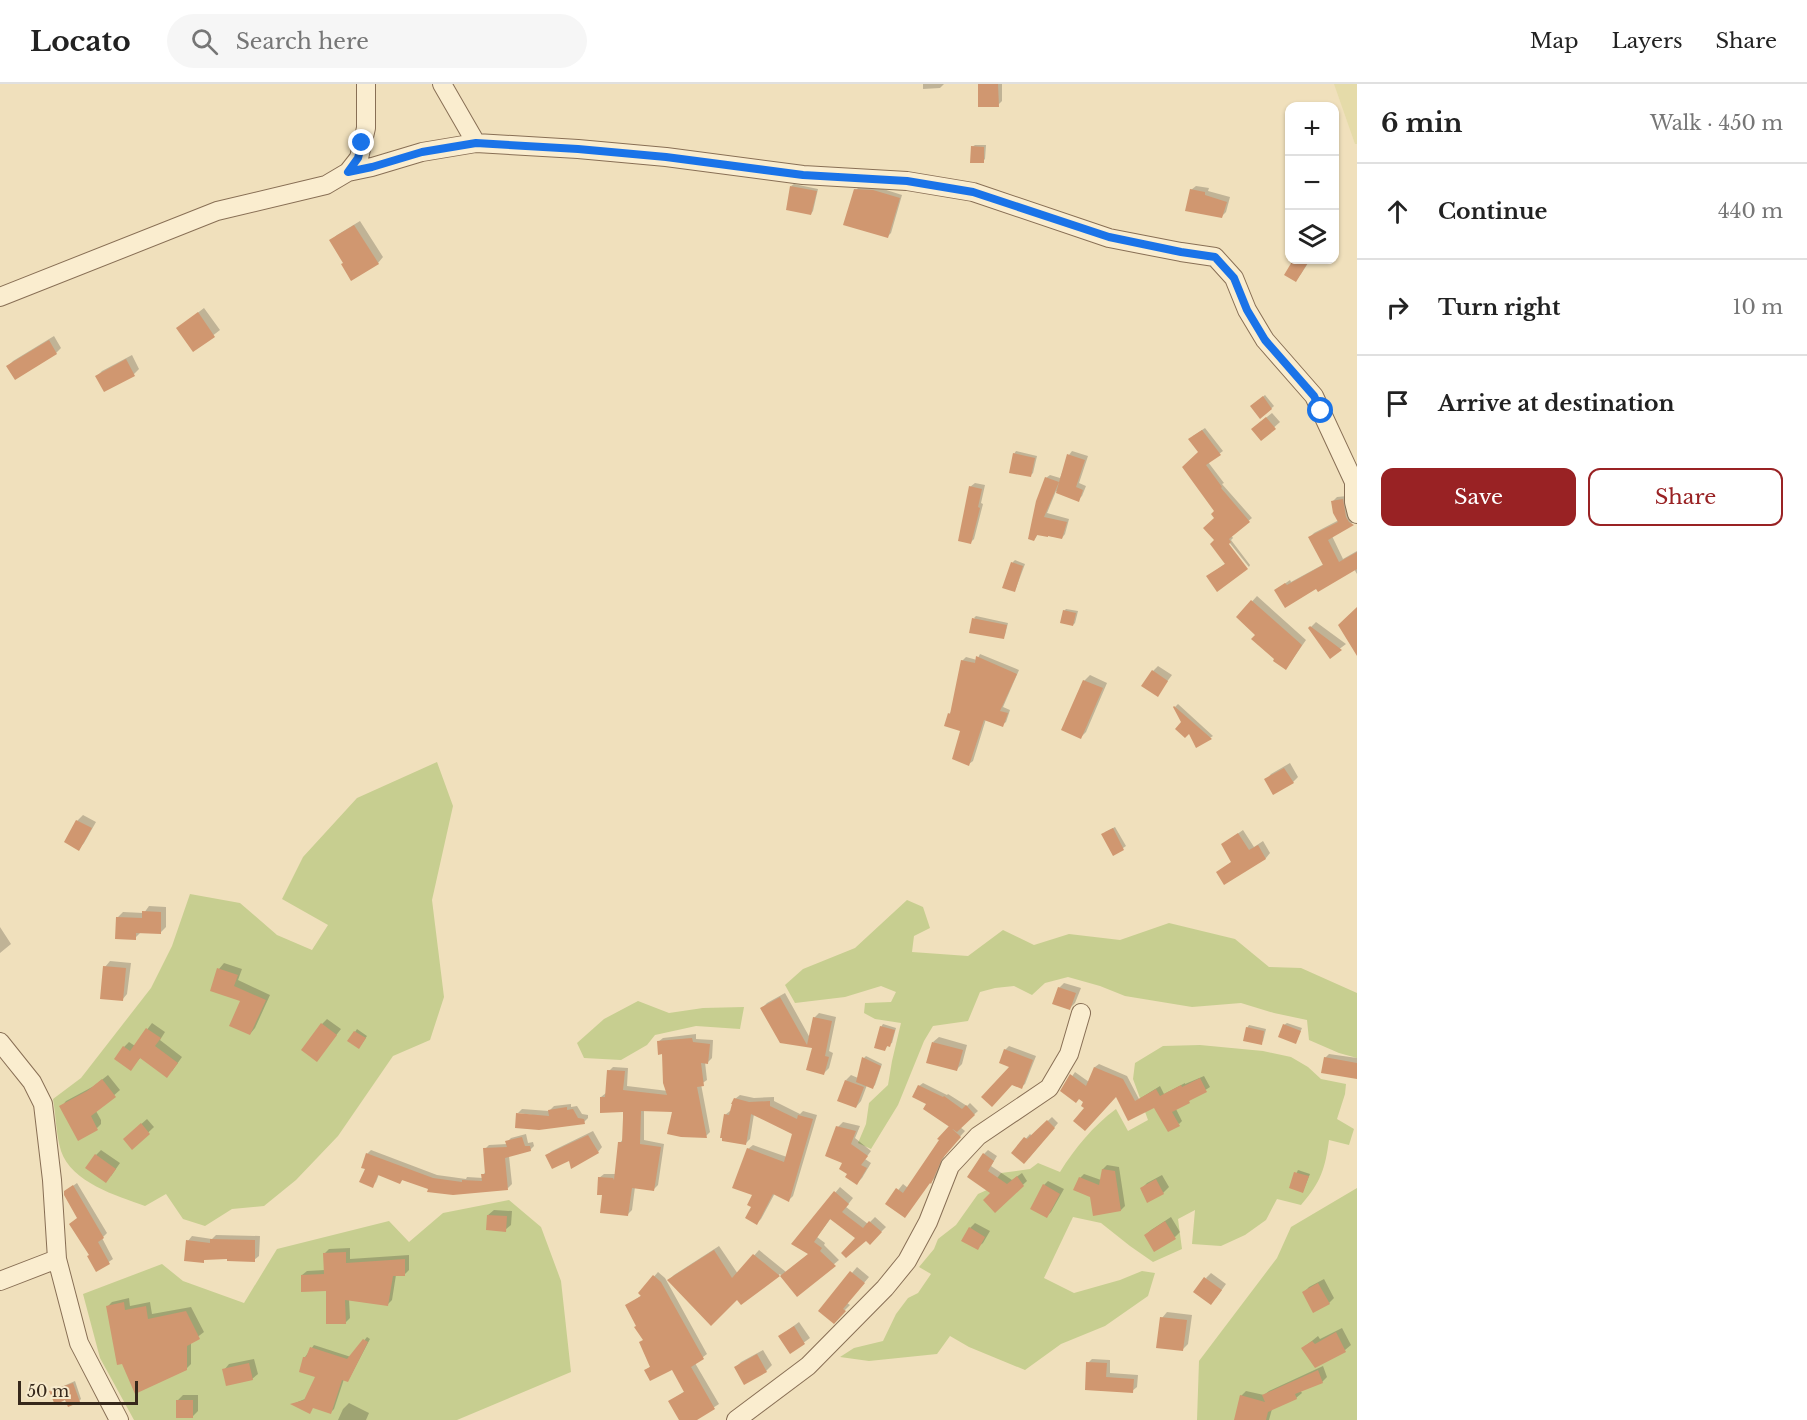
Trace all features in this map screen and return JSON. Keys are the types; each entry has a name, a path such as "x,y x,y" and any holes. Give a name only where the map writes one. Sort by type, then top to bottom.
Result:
{"street":[{"path":"348,172 358,158 366,128 366,84"},
{"path":"442,84 476,143"},
{"path":"0,297 217,212 326,185 348,172 422,152 476,143 655,156 803,175 907,181 973,192 1109,237 1215,257 1234,278 1247,310 1265,340 1314,396 1354,482 1354,502 1357,514"},
{"path":"736,1420 808,1366 885,1288 907,1261 928,1222 950,1166 978,1136 1049,1088 1069,1054 1081,1012"},
{"path":"0,1042 32,1082 43,1104 52,1180 57,1259 80,1343 119,1420"},
{"path":"0,1281 57,1259"}],"shaded area":[{"path":"1334,84 1357,84 1357,144 1355,144"}],"green space":[{"path":"437,762 453,806 432,900 444,997 430,1040 393,1056 338,1136 296,1180 264,1206 232,1209 205,1226 183,1219 166,1194 145,1206 96,1186 74,1171 66,1162 61,1151 53,1099 81,1078 151,988 172,946 190,894 240,903 277,935 312,950 328,925 282,899 303,857 357,798"},
{"path":"907,900 923,907 930,928 914,936 912,952 968,956 1003,930 1034,945 1069,934 1120,940 1169,923 1235,939 1269,967 1301,968 1357,993 1357,1058 1309,1040 1307,1020 1241,1003 1192,1007 1125,996 1068,977 1045,983 1032,995 1014,986 995,988 980,992 968,1021 933,1026 924,1041 898,1105 871,1149 858,1143 866,1124 869,1103 888,1085 901,1023 875,1019 864,1013 865,1003 891,1002 896,992 881,986 845,997 795,1003 785,985 803,969 855,948"},
{"path":"638,1001 669,1013 703,1008 744,1007 740,1029 696,1026 655,1035 647,1045 621,1060 584,1058 577,1043 604,1019"},
{"path":"1200,1045 1263,1051 1291,1057 1308,1067 1321,1079 1346,1084 1337,1119 1354,1129 1349,1145 1329,1140 1321,1175 1301,1205 1277,1199 1266,1220 1245,1235 1221,1246 1192,1244 1195,1210 1178,1219 1182,1249 1153,1262 1101,1223 1073,1217 1044,1278 1074,1293 1142,1271 1155,1273 1148,1296 1105,1326 1061,1344 1025,1370 969,1347 950,1336 937,1354 869,1361 840,1357 854,1348 883,1341 896,1314 908,1298 918,1293 931,1274 919,1267 934,1249 938,1239 956,1225 978,1194 989,1189 1001,1173 1030,1169 1038,1163 1060,1172 1085,1138 1116,1109 1128,1131 1148,1120 1133,1079 1135,1063 1163,1046"},
{"path":"1357,1188 1357,1420 1197,1420 1199,1361 1277,1258 1291,1227"},
{"path":"509,1200 541,1227 561,1281 571,1372 457,1420 134,1420 100,1358 83,1294 162,1264 183,1281 244,1303 277,1249 389,1221 409,1242 443,1213"}],"building":[{"path":"978,84 998,84 999,107 978,107"},
{"path":"971,146 984,147 984,163 970,163"},
{"path":"790,186 817,191 811,215 786,210"},
{"path":"854,189 873,190 900,198 888,238 843,225"},
{"path":"1190,189 1205,192 1205,195 1227,202 1222,218 1185,211"},
{"path":"354,225 379,264 351,281 329,240"},
{"path":"1291,264 1307,264 1296,282 1284,275"},
{"path":"198,312 215,337 193,352 176,328"},
{"path":"49,340 57,354 15,380 6,366"},
{"path":"126,359 135,376 104,392 95,376"},
{"path":"1263,396 1272,409 1260,419 1250,406"},
{"path":"1266,417 1276,429 1261,441 1251,429"},
{"path":"1202,430 1221,455 1206,465 1221,488 1250,522 1229,539 1231,542 1229,544 1248,569 1217,592 1206,576 1225,564 1210,544 1214,540 1203,528 1214,518 1211,514 1214,511 1182,467 1198,452 1188,439"},
{"path":"1013,453 1035,458 1031,477 1009,473"},
{"path":"1067,454 1085,460 1076,487 1083,490 1079,502 1056,493"},
{"path":"1045,477 1059,482 1044,517 1067,522 1062,539 1037,535 1034,541 1028,539 1036,501"},
{"path":"969,486 982,489 971,544 958,541"},
{"path":"1343,499 1346,517 1354,525 1328,540 1339,562 1357,552 1357,569 1318,592 1316,589 1285,608 1274,590 1323,565 1308,537 1338,522 1333,513 1331,501"},
{"path":"1011,562 1023,566 1015,592 1002,588"},
{"path":"1251,600 1302,645 1286,670 1273,661 1274,659 1251,639 1255,635 1236,617"},
{"path":"1357,607 1357,656 1338,625"},
{"path":"1063,610 1076,613 1073,626 1060,623"},
{"path":"972,618 1007,625 1004,639 969,633"},
{"path":"1310,626 1342,650 1330,659 1308,628"},
{"path":"976,656 1017,674 1000,711 1008,713 1003,727 984,720 969,766 952,759 960,731 944,726 948,713 950,714 961,660 975,663"},
{"path":"1152,670 1168,681 1158,697 1141,686"},
{"path":"1083,680 1103,688 1081,739 1061,730"},
{"path":"1174,706 1212,739 1196,748 1189,734 1185,738 1175,729 1181,722"},
{"path":"1284,768 1294,783 1273,795 1264,779"},
{"path":"76,820 92,828 79,851 64,842"},
{"path":"1113,828 1124,850 1113,856 1101,834"},
{"path":"1238,833 1249,850 1258,845 1266,859 1224,885 1216,872 1231,862 1221,844"},
{"path":"142,911 161,912 161,934 136,933 136,940 115,939 116,917 142,918"},
{"path":"103,966 126,968 123,1001 100,999"},
{"path":"217,968 238,975 234,986 266,1000 250,1035 229,1026 240,1001 210,991"},
{"path":"1058,987 1076,993 1070,1010 1052,1004"},
{"path":"780,997 807,1045 813,1017 832,1021 825,1056 829,1057 824,1075 806,1070 812,1048 780,1043 760,1008"},
{"path":"321,1023 337,1035 317,1062 301,1050"},
{"path":"1283,1024 1301,1031 1296,1044 1278,1037"},
{"path":"880,1026 895,1030 890,1047 887,1046 885,1051 874,1048"},
{"path":"1246,1027 1264,1031 1262,1045 1243,1041"},
{"path":"146,1028 161,1038 155,1046 178,1063 167,1078 140,1058 131,1071 114,1059 123,1046 130,1051"},
{"path":"354,1031 366,1038 359,1049 347,1041"},
{"path":"692,1038 693,1042 710,1044 708,1064 701,1063 704,1086 697,1087 707,1138 667,1134 672,1112 641,1111 640,1144 661,1147 654,1191 632,1188 628,1216 600,1213 602,1195 597,1195 598,1177 614,1180 618,1142 622,1142 623,1112 600,1113 600,1097 605,1097 607,1070 625,1071 623,1090 667,1095 663,1083 662,1054 658,1055 657,1041"},
{"path":"932,1042 963,1050 957,1071 926,1063"},
{"path":"1004,1049 1033,1060 1022,1089 1012,1085 992,1107 981,1097 1009,1067 999,1063"},
{"path":"862,1057 881,1066 873,1089 856,1082"},
{"path":"1324,1057 1357,1063 1357,1079 1321,1073"},
{"path":"1094,1067 1123,1079 1135,1101 1156,1089 1160,1096 1200,1078 1207,1092 1172,1112 1180,1126 1168,1132 1154,1108 1128,1121 1116,1097 1085,1131 1073,1121 1084,1108 1081,1106 1083,1102 1079,1099 1076,1103 1060,1091 1070,1074 1086,1086"},
{"path":"102,1079 116,1097 91,1116 98,1130 78,1141 59,1106 87,1091"},
{"path":"845,1080 864,1087 856,1108 837,1101"},
{"path":"918,1085 944,1096 962,1109 966,1105 975,1115 957,1132 923,1109 926,1104 912,1097"},
{"path":"734,1098 749,1102 770,1101 770,1106 797,1119 798,1115 813,1119 789,1202 773,1194 757,1225 745,1218 751,1207 747,1205 752,1195 732,1188 747,1148 784,1162 792,1134 751,1114 746,1145 722,1141 720,1138 724,1114 729,1115"},
{"path":"567,1107 567,1110 573,1109 578,1118 584,1119 585,1124 539,1130 515,1128 516,1113 549,1116 548,1110"},
{"path":"1047,1120 1055,1128 1024,1164 1011,1153 1024,1137 1027,1139"},
{"path":"141,1123 150,1134 132,1150 123,1139"},
{"path":"836,1126 856,1131 851,1144 868,1156 861,1165 867,1168 857,1185 845,1177 847,1174 839,1169 842,1163 825,1156"},
{"path":"949,1126 961,1137 942,1159 931,1184 905,1218 885,1204 896,1188 903,1193 939,1140 937,1139"},
{"path":"588,1135 599,1153 571,1169 569,1161 552,1169 545,1155"},
{"path":"522,1137 525,1146 530,1146 531,1151 505,1158 508,1190 453,1195 427,1192 428,1189 402,1180 400,1184 378,1175 373,1188 359,1182 365,1169 361,1168 366,1153 433,1178 462,1182 462,1180 482,1181 481,1174 485,1174 483,1148 507,1147 505,1141"},
{"path":"983,1153 994,1161 988,1171 1007,1184 1017,1176 1024,1186 995,1213 983,1200 990,1193 967,1177"},
{"path":"95,1154 116,1169 106,1183 85,1168"},
{"path":"1102,1169 1115,1171 1121,1211 1093,1216 1090,1197 1073,1190 1079,1177 1099,1185"},
{"path":"1294,1172 1309,1176 1303,1193 1289,1188"},
{"path":"1156,1179 1164,1194 1147,1203 1140,1188"},
{"path":"1043,1184 1060,1194 1047,1218 1030,1209"},
{"path":"73,1185 104,1238 98,1242 110,1264 96,1272 87,1256 89,1255 69,1224 77,1218 64,1191"},
{"path":"834,1191 849,1204 842,1212 863,1228 869,1221 882,1232 870,1245 866,1241 846,1258 841,1253 855,1238 830,1219 814,1242 822,1248 820,1251 836,1266 797,1297 780,1276 808,1254 791,1244"},
{"path":"487,1215 507,1216 506,1232 486,1230"},
{"path":"1165,1221 1176,1239 1154,1252 1144,1235"},
{"path":"969,1227 985,1237 978,1250 961,1241"},
{"path":"210,1239 255,1240 255,1262 227,1261 227,1259 204,1260 204,1263 184,1261 186,1240 210,1243"},
{"path":"714,1250 732,1278 753,1254 780,1276 741,1305 737,1300 711,1326 667,1280"},
{"path":"346,1252 346,1263 405,1259 405,1276 393,1276 388,1306 345,1300 346,1324 326,1324 326,1291 301,1292 301,1275 324,1274 323,1253"},
{"path":"850,1271 865,1283 843,1309 846,1311 834,1324 818,1311"},
{"path":"653,1275 661,1282 704,1359 691,1367 715,1409 697,1420 679,1420 668,1401 684,1392 672,1370 650,1381 644,1370 650,1367 639,1342 643,1340 634,1327 636,1326 625,1305 641,1296 638,1293"},
{"path":"1204,1277 1222,1290 1211,1305 1193,1292"},
{"path":"1318,1283 1330,1304 1313,1313 1302,1292"},
{"path":"124,1302 125,1310 146,1306 148,1319 186,1311 200,1339 187,1346 187,1370 135,1394 122,1364 117,1365 106,1306"},
{"path":"1160,1317 1187,1320 1183,1351 1156,1348"},
{"path":"794,1326 805,1344 790,1354 778,1336"},
{"path":"1336,1332 1346,1352 1315,1368 1301,1348 1312,1341 1315,1344"},
{"path":"363,1339 368,1342 348,1382 342,1380 331,1414 313,1408 310,1414 290,1404 304,1400 315,1377 299,1372 303,1357 306,1357 310,1347 347,1359"},
{"path":"757,1354 767,1372 744,1385 734,1367"},
{"path":"1086,1362 1107,1363 1106,1377 1134,1379 1133,1393 1085,1390"},
{"path":"249,1363 253,1380 226,1386 222,1369"},
{"path":"1318,1370 1323,1383 1295,1394 1297,1399 1268,1412 1266,1420 1234,1420 1240,1395 1265,1402 1262,1395"},
{"path":"73,1383 80,1402 68,1407 65,1400 55,1405 49,1391"},
{"path":"176,1400 193,1400 193,1418 176,1418"}],"route":[{"path":"362,143 358,158 348,172 422,152 476,143 666,157 803,175 907,181 973,192 1109,237 1215,257 1234,278 1247,310 1265,340 1314,396 1321,411"}]}
